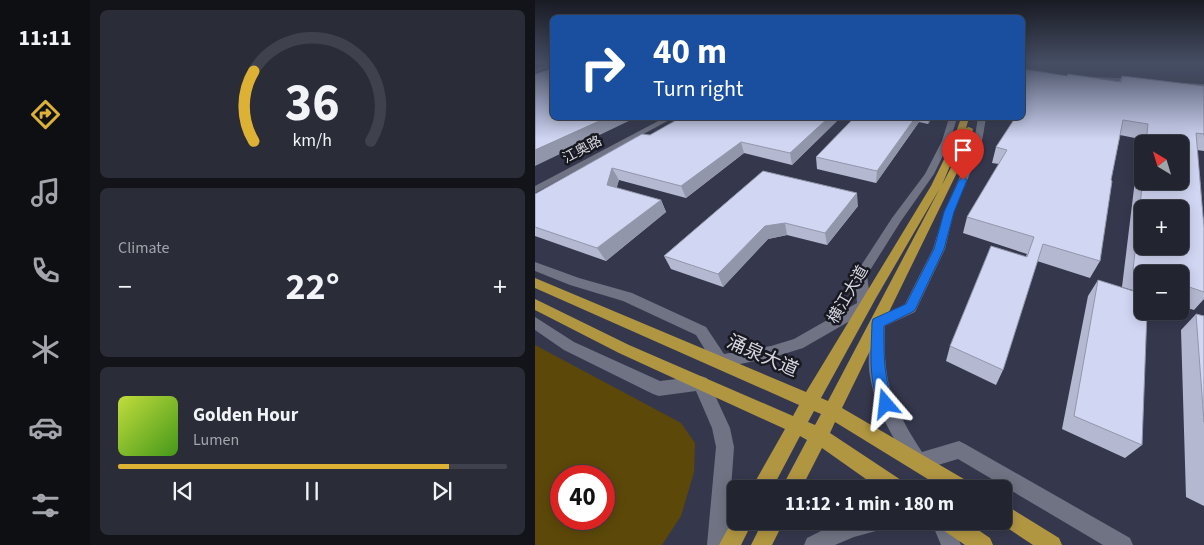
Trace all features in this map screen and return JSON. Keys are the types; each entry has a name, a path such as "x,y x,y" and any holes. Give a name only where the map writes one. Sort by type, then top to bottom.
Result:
{"main road":[{"name":"横江大道","path":"766,480 956,147 964,120"},
{"path":"796,480 878,323 965,148 971,120"},
{"name":"涌泉大道","path":"535,283 832,410 947,480"},
{"path":"535,304 625,349 819,436 884,480"},
{"path":"1012,519 1052,545"},
{"path":"729,545 738,530"},
{"path":"761,545 769,530"},
{"path":"960,530 983,545"}],"street":[{"name":"江奥路","path":"535,185 657,120"},
{"name":"江奥路","path":"535,190 665,120"},
{"path":"535,266 575,282 627,297 701,331 720,361 777,351 798,344 864,306 861,274 929,174 946,142 952,120"},
{"path":"982,120 977,147 949,212 939,249 910,308 878,323 876,354 879,385 889,410 917,462 959,450 1123,545"},
{"path":"535,323 569,346 659,389 701,383 721,428 725,447 717,545"},
{"path":"814,545 843,530"},
{"path":"945,530 951,545"}],"shaded area":[{"path":"535,88 539,88 550,112 550,120 1025,120 1025,118 1204,93 1204,545 535,545"},
{"path":"535,345 681,423 695,443 694,472 681,516 662,545 535,545"}],"building":[{"path":"535,88 550,88 550,120 602,120 535,150"},
{"path":"1025,88 1204,88 1204,134 1196,133 1204,228 1204,292 1189,287 1189,265 1134,265 1133,270 1135,255 1189,255 1189,200 1141,200 1142,190 1189,190 1189,135 1147,135 1148,124 1123,120 1111,180 1100,261 1043,244 1003,370 950,346 991,246 1027,257 1034,237 967,217 1007,150 996,147 1014,120 1025,120"},
{"path":"676,120 826,120 790,153 741,142 681,186 612,168 607,185 661,200 597,248 535,227 535,194 642,134 650,135"},
{"path":"852,120 914,120 877,171 816,157"},
{"path":"763,171 857,193 825,233 785,223 765,226 718,274 664,256"},
{"path":"1098,280 1134,291 1134,320 1147,320 1142,445 1074,416"},
{"path":"1196,314 1204,316 1204,422"}],"route":[{"path":"886,404 879,385 877,369 878,323 910,308 939,249 949,212 963,180"}]}
